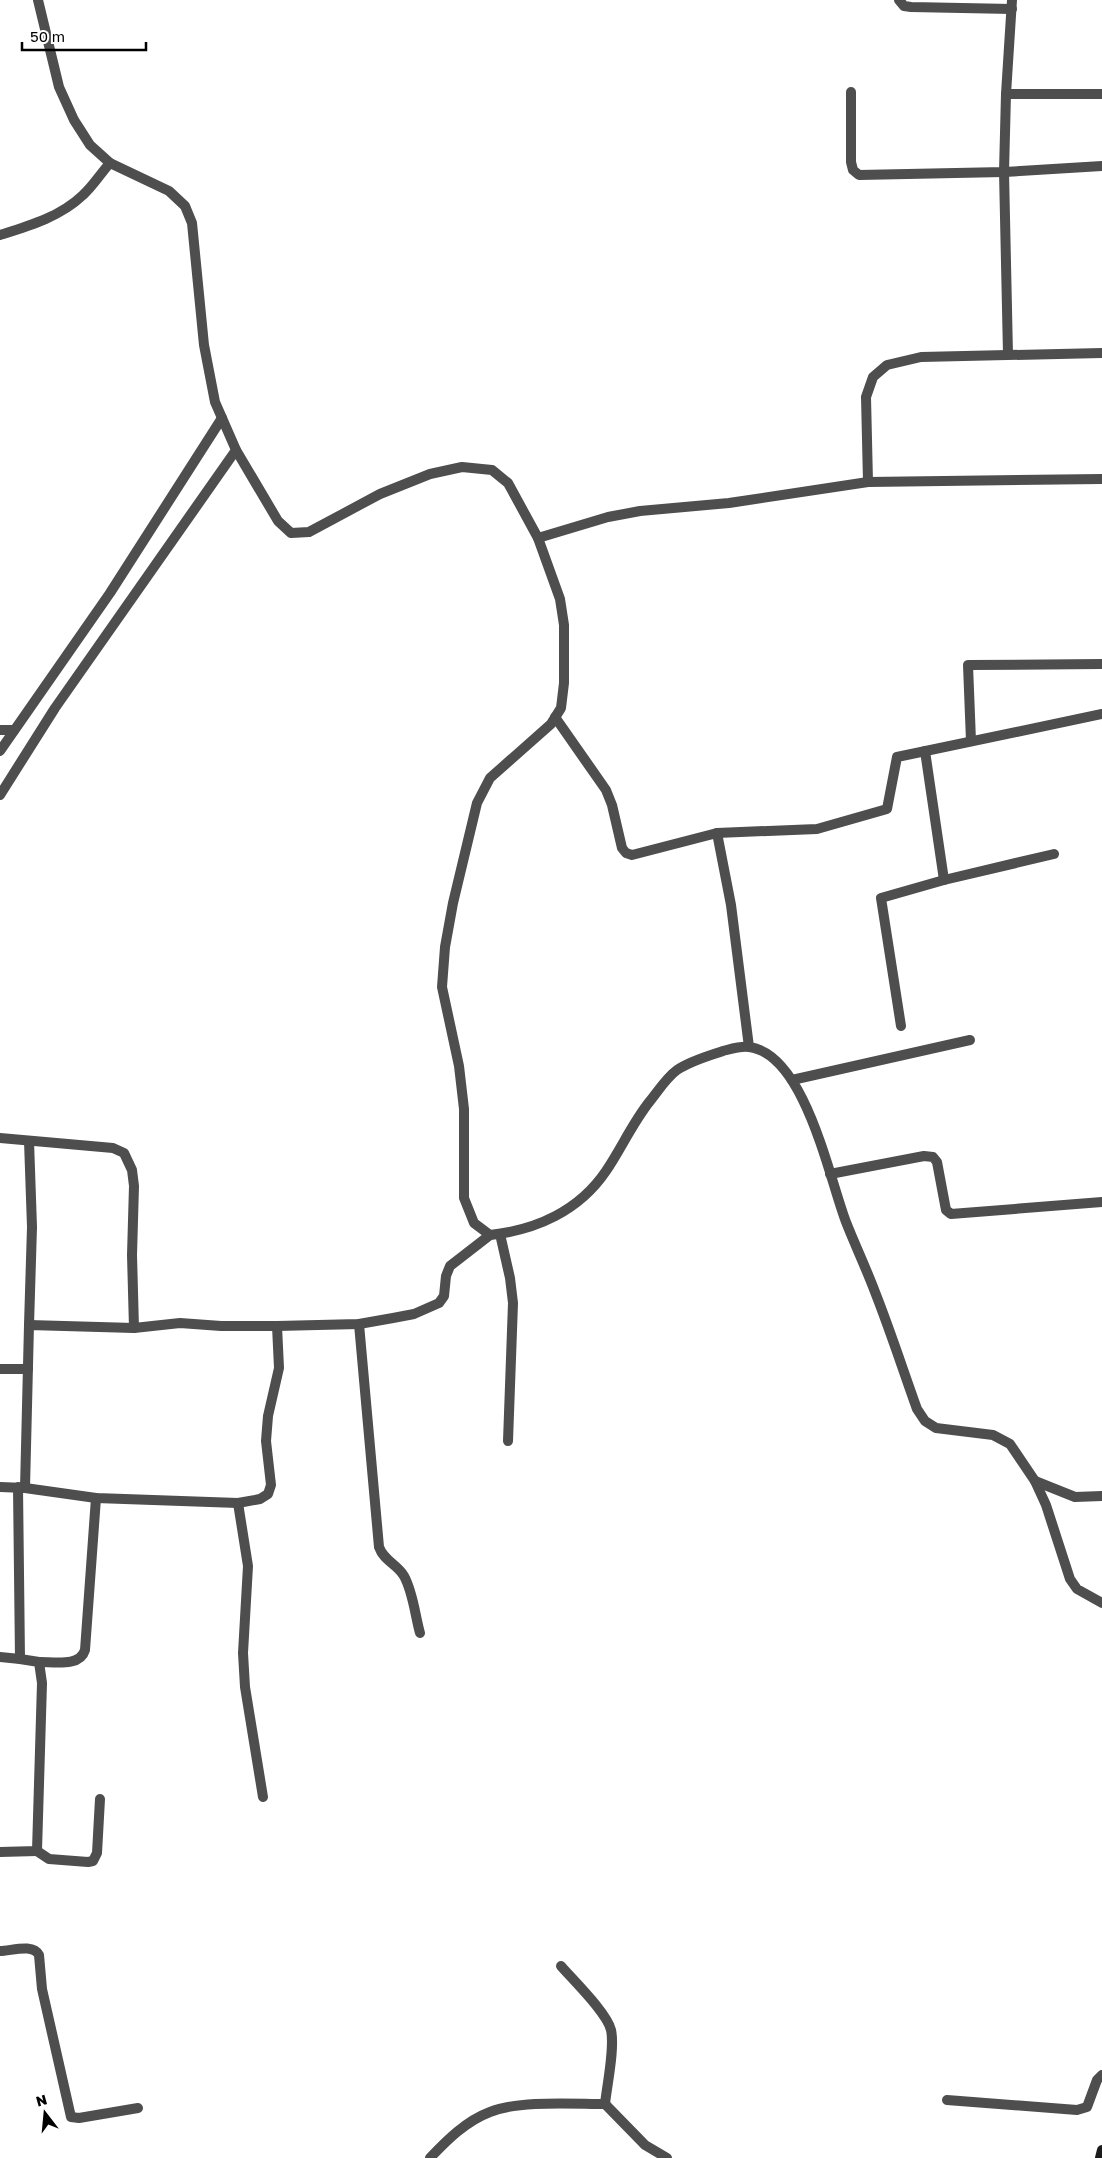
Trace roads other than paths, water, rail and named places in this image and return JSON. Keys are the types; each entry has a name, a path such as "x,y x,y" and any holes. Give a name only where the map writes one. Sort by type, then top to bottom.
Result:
{"street":[{"path":"38,0 59,86 74,120 90,145 110,162 169,191 185,206 192,223 204,345 215,402 236,450 278,521 291,533 309,532 380,494 430,474 462,467 492,470 508,483 538,538 560,599 564,625 564,683 561,708 551,724 490,778 477,803 453,903 445,948 442,987 459,1066 464,1109 464,1198 474,1223 495,1234 510,1278 513,1303 508,1441"},
{"path":"899,0 904,6 912,7 1012,4 1006,94 1004,172 1008,354"},
{"path":"851,92 851,162 853,170 859,175 1004,172 1102,166"},
{"path":"1006,94 1102,94"},
{"path":"0,235 37,223 68,207 83,195 110,162"},
{"path":"868,482 866,396 873,377 887,365 921,357 1102,353"},
{"path":"0,751 110,593 222,418"},
{"path":"0,795 55,708 236,450"},
{"path":"538,538 608,517 640,511 729,503 868,482 1102,479"},
{"path":"971,741 968,665 1102,664"},
{"path":"555,717 606,790 612,805 622,848 626,853 632,855 717,833 817,829 887,810 897,757 1102,714"},
{"path":"0,730 14,730"},
{"path":"925,751 944,880"},
{"path":"717,833 731,905 749,1047"},
{"path":"902,1026 881,898 944,880 1054,854"},
{"path":"792,1080 970,1040"},
{"path":"29,1325 134,1328 180,1323 221,1326 359,1324 414,1314 439,1302 444,1296 446,1276 450,1266 495,1234 512,1232 540,1224 563,1213 583,1196 604,1174 649,1102 677,1070 704,1056 734,1048 749,1047 763,1052 778,1063 792,1080 812,1117 846,1221 875,1292 917,1409 925,1421 936,1428 993,1435 1010,1444 1035,1480 1046,1505 1070,1579 1077,1589 1102,1603"},
{"path":"0,1138 113,1148 124,1153 132,1170 134,1186 132,1255 134,1328"},
{"path":"20,1659 21,1487 28,1369 32,1227 29,1141"},
{"path":"830,1174 924,1156 933,1157 937,1162 946,1210 951,1214 1102,1202"},
{"path":"359,1324 379,1547 382,1555 400,1569 406,1578 420,1633"},
{"path":"0,1487 21,1487 96,1498 238,1503 260,1499 268,1494 271,1485 266,1441 268,1416 279,1368 278,1326"},
{"path":"0,1369 28,1369"},
{"path":"1035,1480 1075,1497 1102,1496"},
{"path":"0,1657 39,1662 79,1660 83,1656 86,1650 96,1498"},
{"path":"238,1503 248,1566 243,1653 245,1687 263,1797"},
{"path":"38,1851 42,1690 39,1662"},
{"path":"0,1852 38,1851 49,1859 93,1861 97,1853 100,1799"},
{"path":"0,1951 32,1948 37,1950 42,1989 71,2117 80,2118 138,2108"},
{"path":"561,1966 605,2018 611,2028 613,2039 605,2104"},
{"path":"947,2100 1077,2110 1086,2106 1097,2080 1102,2074"},
{"path":"430,2158 454,2133 490,2112 528,2105 605,2104 645,2145 667,2158"},
{"path":"1100,2158 1102,2150"}]}
